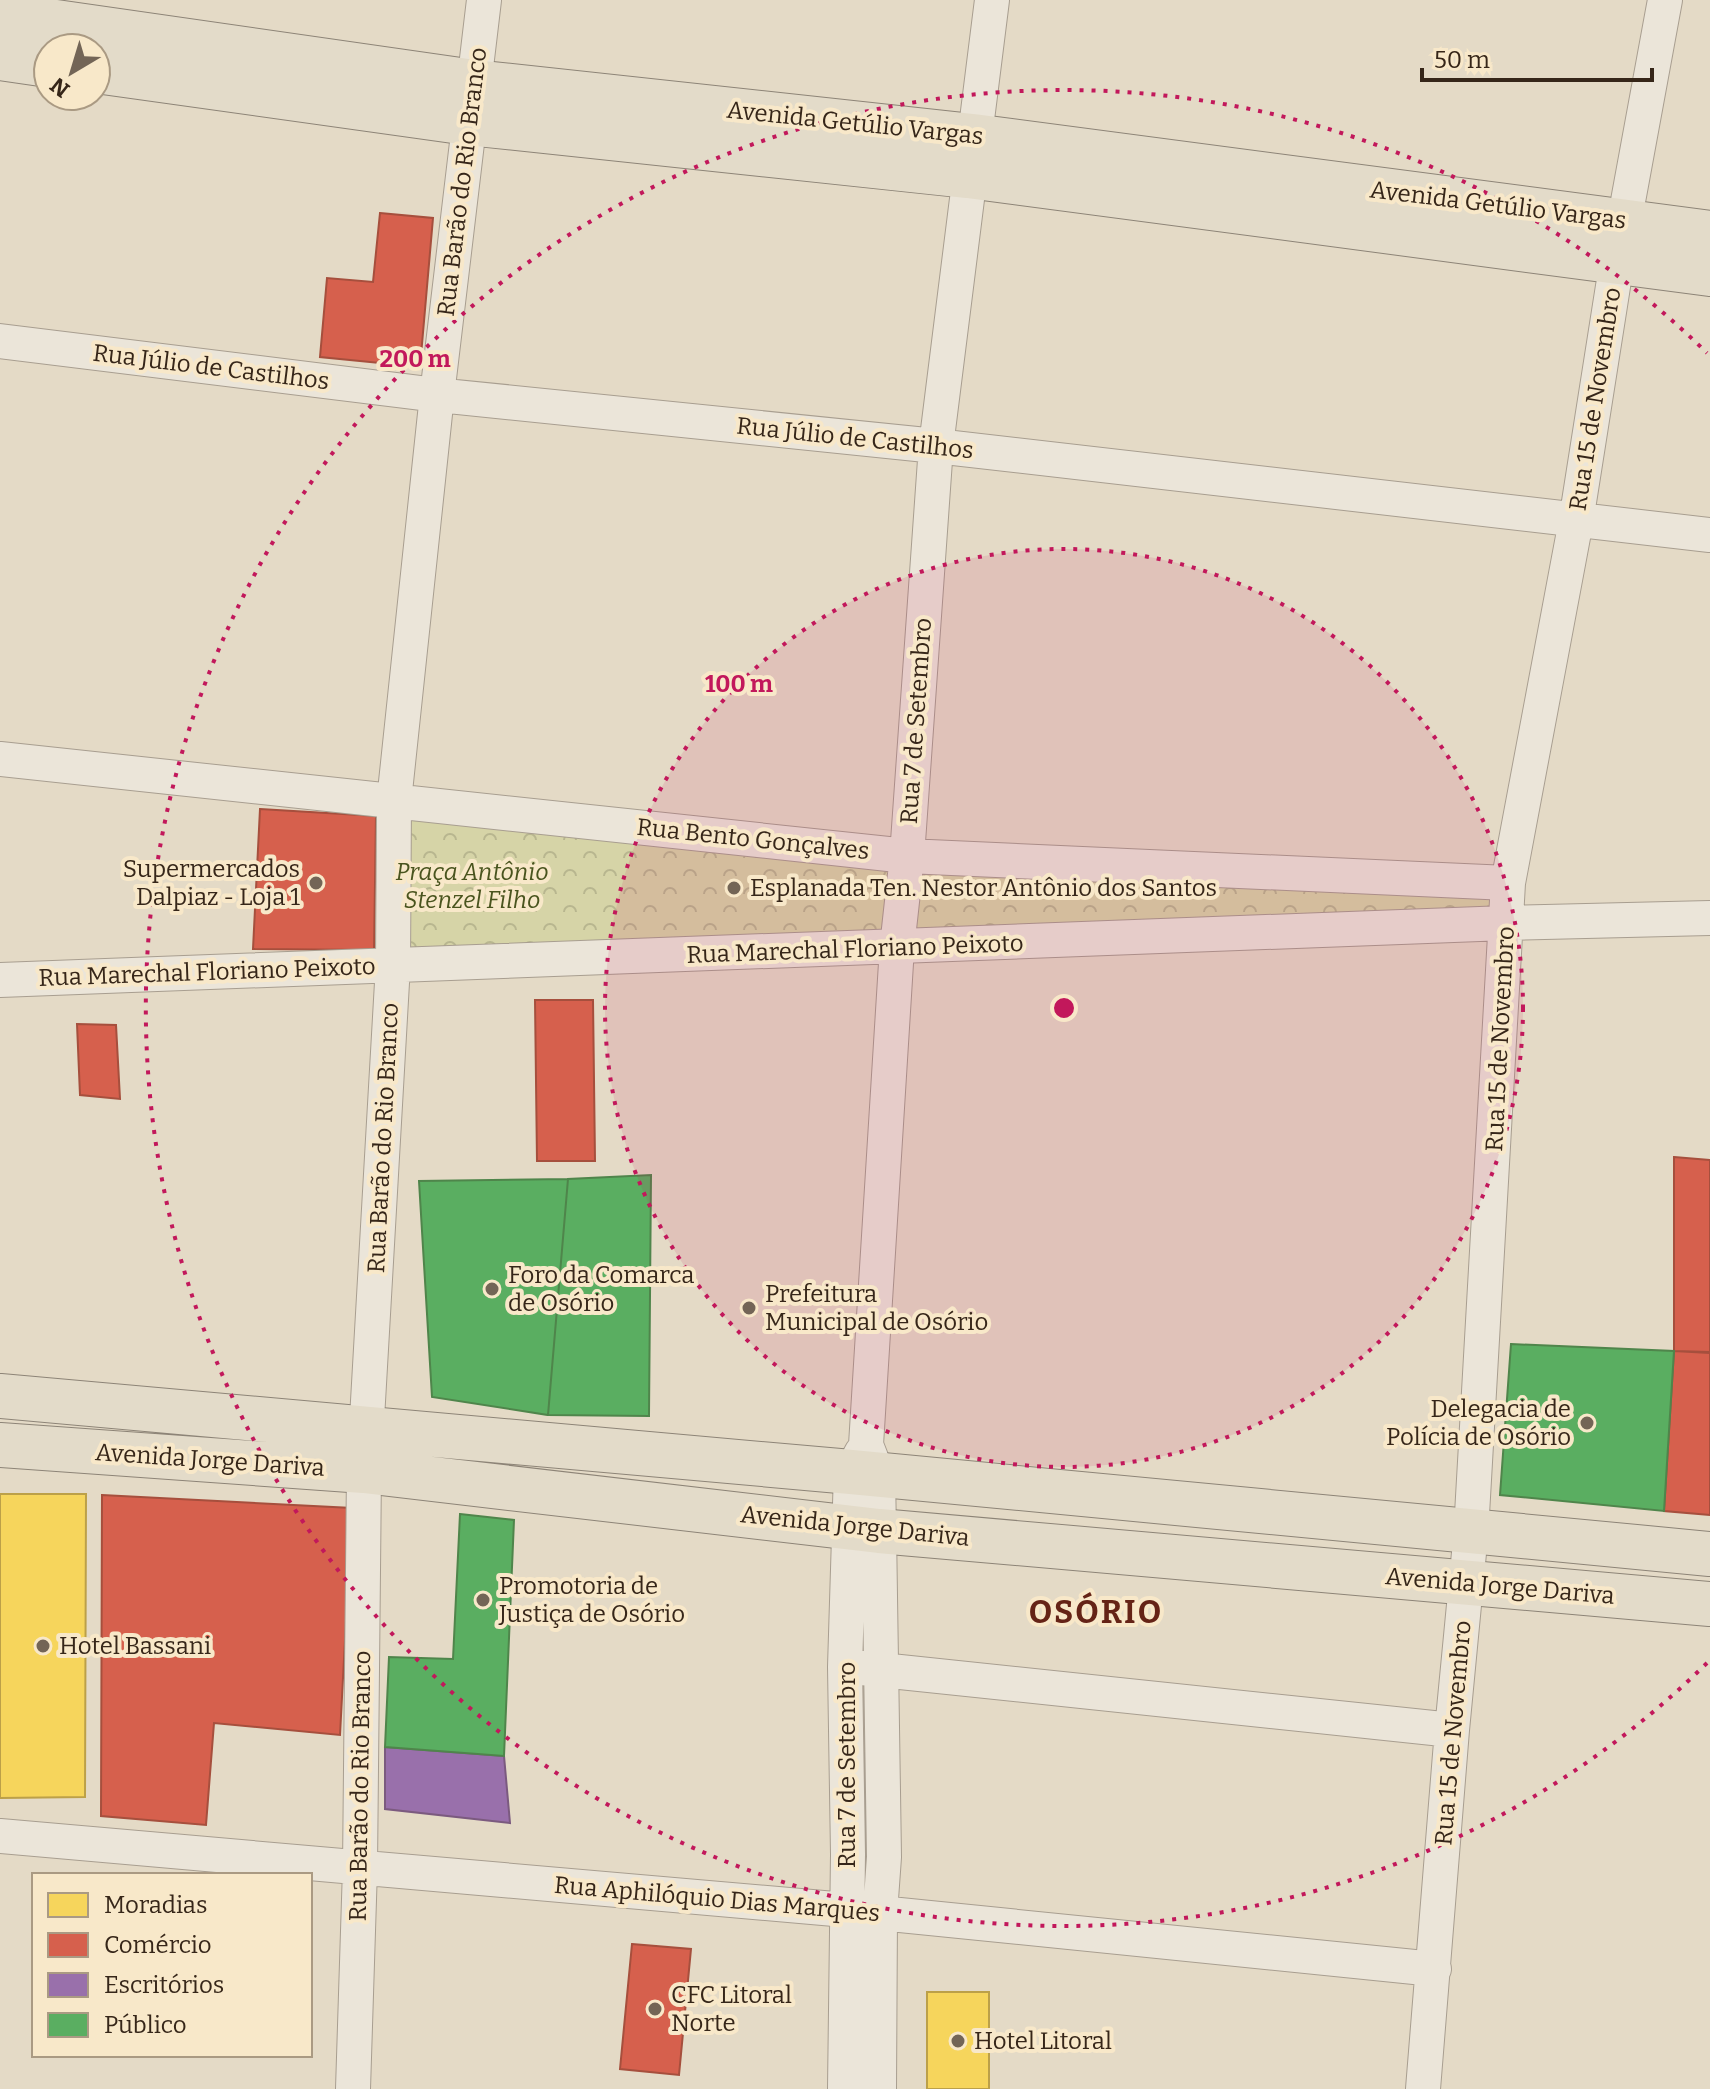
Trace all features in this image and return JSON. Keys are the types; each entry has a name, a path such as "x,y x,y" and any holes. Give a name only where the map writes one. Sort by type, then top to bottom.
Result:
{"main road":[{"name":"Avenida Getúlio Vargas","path":"0,14 233,47 471,102"},
{"path":"228,90 233,47"},
{"path":"0,58 32,63"},
{"name":"Avenida Getúlio Vargas","path":"112,73 228,90 471,102 970,156 1621,241 1710,233"},
{"name":"Avenida Getúlio Vargas","path":"1621,241 1710,274"},
{"name":"Avenida Jorge Dariva","path":"0,1396 367,1428 865,1464 1471,1532 1710,1554"},
{"path":"130,1454 131,1407"},
{"name":"Avenida Jorge Dariva","path":"0,1445 364,1471 865,1529 1710,1604"}],"street":[{"name":"Rua Barão do Rio Branco","path":"353,2089 360,1868 364,1471 393,965 394,801 437,395 484,0"},
{"name":"Rua 7 de Setembro","path":"845,2089 864,1912 884,1857 881,1670 865,1529 865,1464 897,947 907,856 936,446 992,0"},
{"name":"Rua 15 de Novembro","path":"1423,2089 1452,1730 1468,1583 1508,883 1576,521 1621,241 1665,0"},
{"name":"Rua Júlio de Castilhos","path":"0,341 437,395 936,446 1710,535"},
{"name":"Rua Bento Gonçalves","path":"0,759 907,856 1508,883"},
{"name":"Rua Marechal Floriano Peixoto","path":"0,980 1710,918"},
{"name":"Rua 7 de Setembro","path":"865,1529 845,1667 879,2089"},
{"path":"845,1667 1452,1730"},
{"name":"Rua Aphilóquio Dias Marques","path":"0,1836 864,1912 1434,1969"}],"green space":[{"name":"Praça Antônio Stenzel Filho","path":"406,815 888,864 882,934 406,954"},
{"path":"916,863 1493,892 1490,912 907,939"}],"building: Moradias":[{"name":"Hotel Bassani","path":"0,1494 86,1494 85,1797 0,1798"},
{"name":"Hotel Litoral","path":"927,1992 989,1992 989,2089 927,2089"}],"building: Comércio":[{"path":"380,213 433,218 420,367 320,357 327,278 373,282"},
{"name":"Supermercados Dalpiaz - Loja 1","path":"260,809 376,816 374,950 253,949"},
{"path":"535,1000 593,1000 595,1161 537,1161"},
{"path":"77,1024 116,1025 120,1099 80,1095"},
{"path":"1674,1157 1710,1160 1710,1352 1674,1351"},
{"path":"1674,1351 1710,1353 1710,1515 1664,1511"},
{"path":"102,1495 352,1508 340,1735 214,1723 206,1825 101,1816"},
{"name":"CFC Litoral Norte","path":"632,1944 691,1949 679,2075 620,2069"}],"building: Escritórios":[{"path":"385,1747 504,1756 510,1823 385,1809"}],"building: Público":[{"path":"651,1175 649,1416 548,1415 568,1179"},
{"name":"Foro da Comarca de Osório","path":"568,1179 548,1415 432,1397 419,1181"},
{"name":"Delegacia de Polícia de Osório","path":"1511,1344 1674,1351 1664,1511 1500,1495"},
{"name":"Promotoria de Justiça de Osório","path":"460,1514 514,1520 504,1756 385,1747 389,1657 453,1659"}],"place":[{"name":"Supermercados Dalpiaz - Loja 1","path":"316,883"},
{"name":"Esplanada Ten. Nestor Antônio dos Santos","path":"734,888"},
{"name":"Foro da Comarca de Osório","path":"492,1289"},
{"name":"Prefeitura Municipal de Osório","path":"749,1308"},
{"name":"Delegacia de Polícia de Osório","path":"1587,1423"},
{"name":"Promotoria de Justiça de Osório","path":"483,1600"},
{"name":"Hotel Bassani","path":"43,1646"},
{"name":"CFC Litoral Norte","path":"655,2009"},
{"name":"Hotel Litoral","path":"958,2041"}],"district":[{"name":"OSÓRIO","path":"1096,1612"}]}
